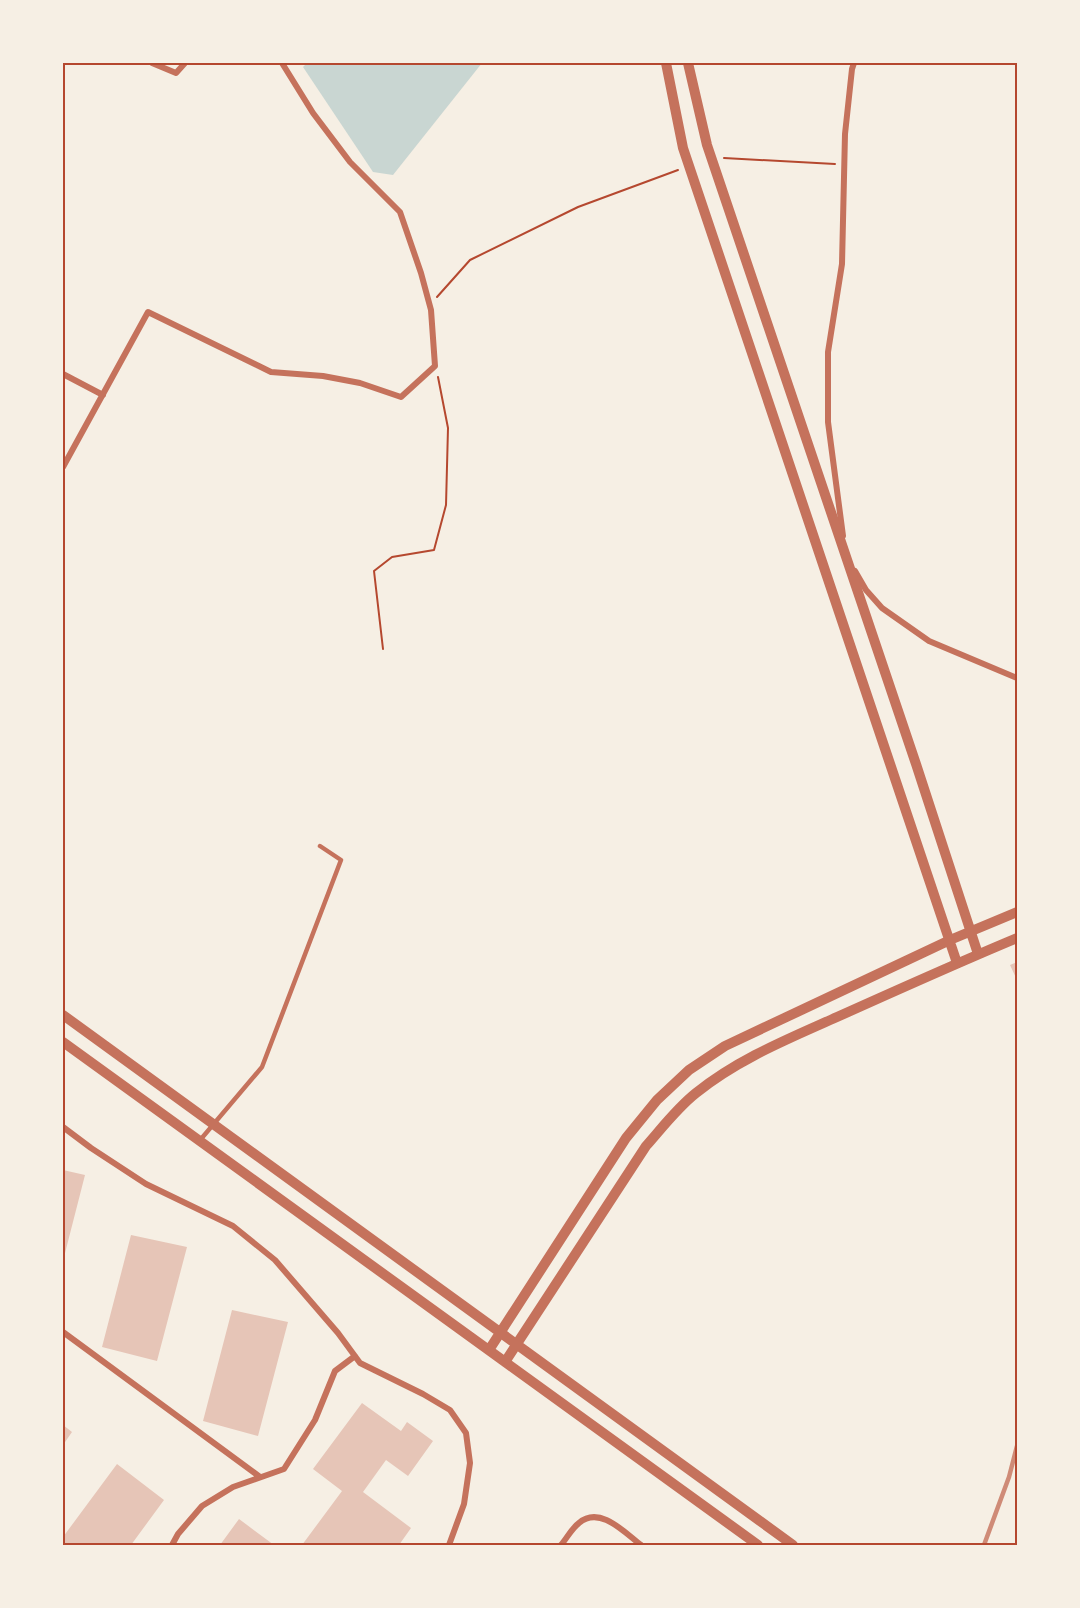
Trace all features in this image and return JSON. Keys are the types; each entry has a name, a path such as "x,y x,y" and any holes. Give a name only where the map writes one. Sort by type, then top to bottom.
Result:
{"street":[{"path":"152,63 176,73 185,63"},
{"path":"63,467 148,312 271,372 323,376 360,382 401,397 435,366 430,304 400,212 350,162 313,113 282,63"},
{"path":"666,63 683,148 957,963"},
{"path":"688,63 711,157 978,954"},
{"path":"854,63 845,134 842,264 828,352 828,422 840,501 845,554 866,590 882,608 929,641 1017,678"},
{"path":"63,374 103,395"},
{"path":"489,1350 626,1138 657,1100 689,1070 725,1046 950,940 1017,912"},
{"path":"505,1362 646,1146 695,1094 730,1069 763,1051 1017,938"},
{"path":"63,1015 793,1545"},
{"path":"63,1042 758,1545"},
{"path":"63,1127 147,1184 233,1226 275,1260 338,1333 360,1363 450,1410 466,1433 470,1462 464,1504 449,1545"},
{"path":"63,1332 260,1477"},
{"path":"172,1545 178,1534 202,1506 232,1487 284,1469 315,1420 335,1371 355,1356"},
{"path":"561,1545 580,1521 595,1517 608,1520 641,1545"}],"lane":[{"path":"199,1141 262,1067 341,860 320,846"}],"path":[{"path":"711,157 844,164"},
{"path":"430,304 470,260 578,207 689,166"},
{"path":"383,649 374,571 392,557 434,550 446,505 448,428 435,366"}],"shaded area":[{"path":"307,63 482,63 393,175 373,172 303,67"}],"building":[{"path":"1017,962 1017,980 1010,965"},
{"path":"63,1170 85,1175 64,1257 63,1256"},
{"path":"131,1235 187,1247 157,1361 102,1347"},
{"path":"232,1310 288,1322 258,1436 203,1421"},
{"path":"362,1403 401,1431 407,1422 433,1441 408,1476 386,1460 363,1492 411,1528 399,1545 302,1545 342,1491 313,1469"},
{"path":"63,1425 72,1432 63,1445"},
{"path":"117,1464 164,1500 131,1545 63,1545 63,1537"},
{"path":"239,1519 274,1545 220,1545"}],"railway":[{"path":"984,1545 1009,1477 1017,1446"}]}
